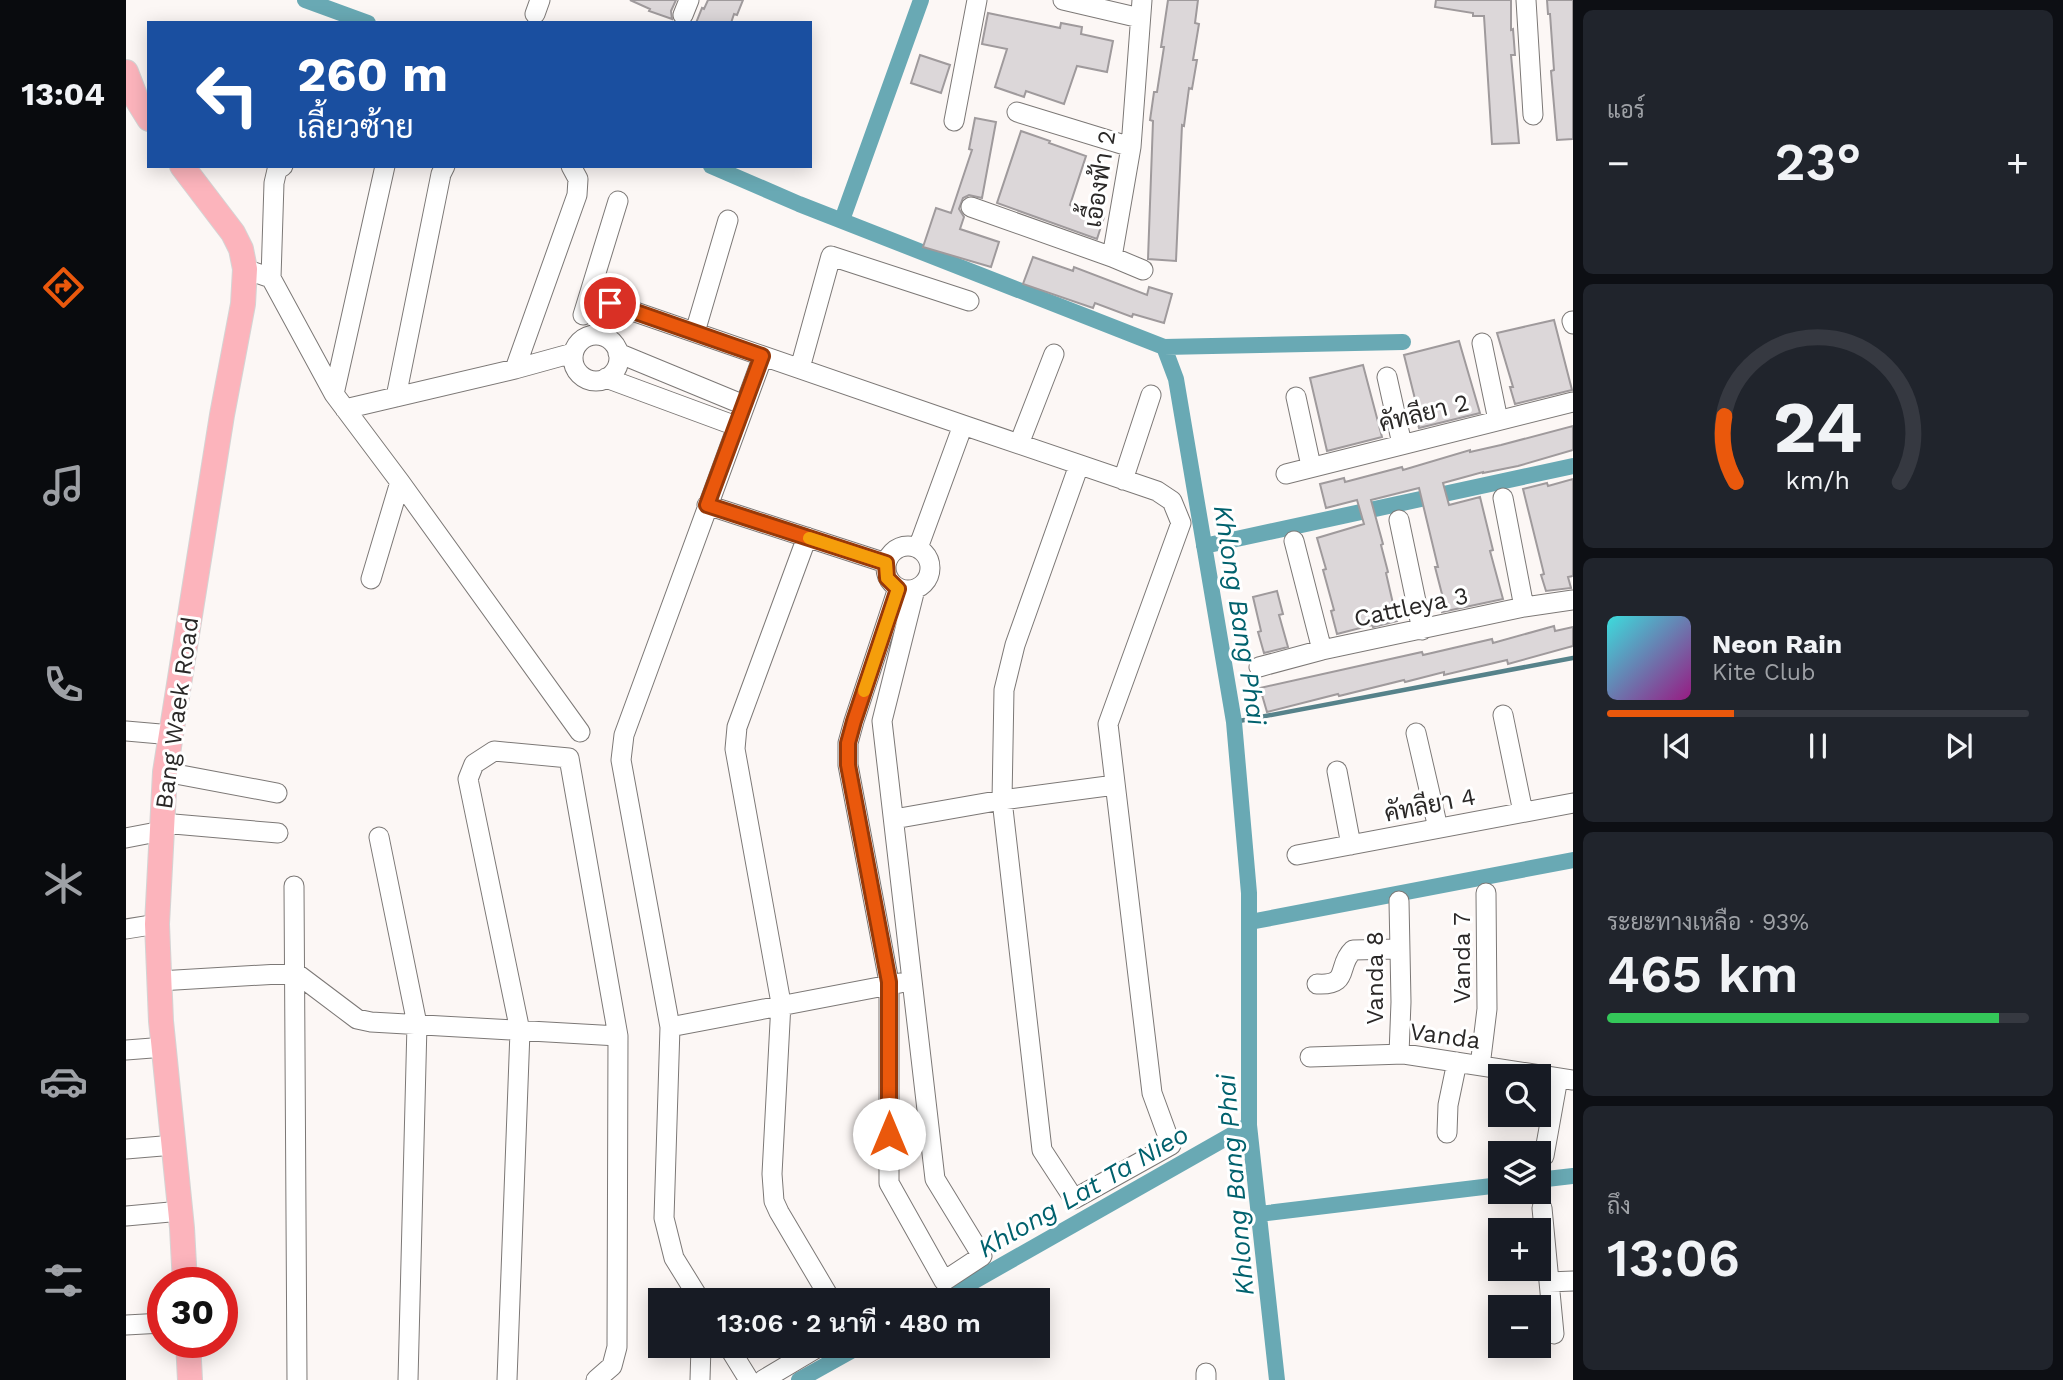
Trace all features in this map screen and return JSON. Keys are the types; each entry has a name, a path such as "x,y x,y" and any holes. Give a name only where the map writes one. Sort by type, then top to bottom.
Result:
{"main road":[{"path":"126,72 137,106"},
{"name":"Bang Waek Road","path":"184,168 233,233 241,249 244,269 243,304 212,472 165,772 157,924 160,1021 165,1047 184,1267"},
{"path":"189,1358 190,1380"}],"street":[{"path":"954,121 977,0"},
{"path":"1063,0 1141,9"},
{"path":"1526,0 1533,115"},
{"name":"เอื้องฟ้า 2","path":"971,207 1112,257 1131,147 1141,9"},
{"path":"1017,112 1131,147"},
{"path":"280,168 274,183 271,278 340,401 580,732"},
{"path":"340,401 385,168"},
{"path":"396,397 444,168"},
{"path":"515,369 578,195 578,179 572,168"},
{"path":"618,201 586,305 695,332 1157,491 1172,502 1181,523 1108,724 1152,1093 1171,1145 1074,1199 1042,1150 1002,800 1004,690 1016,645 1079,465"},
{"path":"695,332 728,220"},
{"path":"800,368 831,257 969,301"},
{"path":"1112,257 1143,270"},
{"path":"244,269 271,278"},
{"path":"736,426 606,378 592,380 579,373 575,367 573,353 581,340 596,335 610,340 618,353 744,405"},
{"path":"1482,342 1498,421"},
{"path":"340,401 396,397 573,353"},
{"path":"606,378 616,367 618,353"},
{"path":"1019,444 1054,354"},
{"path":"693,1288 674,1258 664,1218 670,1027 621,760 624,735 762,356"},
{"path":"1387,377 1402,444"},
{"path":"1124,480 1151,395"},
{"path":"1296,397 1311,466"},
{"name":"คัทลียา 2","path":"1286,474 1573,402"},
{"path":"918,548 963,425"},
{"path":"371,579 400,482"},
{"path":"1503,498 1524,607"},
{"path":"707,505 886,563"},
{"path":"1399,520 1422,630"},
{"path":"807,537 737,727 735,749 781,1006 772,1174 774,1201 824,1288"},
{"path":"1294,541 1322,650"},
{"path":"907,589 882,721 935,1179 982,1256 944,1281 889,1183 889,985 848,765 848,743 907,589 927,580 930,566 928,558 918,548 911,546 892,552 886,563 887,578 907,589"},
{"name":"Cattleya 3","path":"1259,667 1322,650 1524,607 1573,600"},
{"path":"1503,715 1523,812"},
{"path":"126,731 172,735"},
{"path":"1416,733 1438,828"},
{"path":"507,1380 520,1031 468,779 474,765 494,751 569,758 618,1036 617,1347 612,1366 596,1380"},
{"path":"1337,771 1351,845"},
{"path":"165,772 277,793"},
{"path":"894,819 1002,800 1115,785"},
{"name":"คัทลียา 4","path":"1297,855 1573,803"},
{"path":"126,838 162,827 278,833"},
{"path":"379,837 417,1024 408,1380"},
{"path":"294,886 297,1380"},
{"name":"Vanda 7","path":"1480,1066 1487,1009 1486,893"},
{"name":"Vanda 8","path":"1399,901 1399,1054"},
{"path":"126,929 157,924"},
{"path":"1317,984 1330,985 1339,979 1347,956 1353,950 1399,949"},
{"path":"159,981 296,973 357,1019 371,1022 618,1036"},
{"path":"670,1027 913,981"},
{"path":"126,1050 165,1047"},
{"name":"Vanda","path":"1310,1057 1399,1054 1568,1076"},
{"path":"1447,1133 1448,1105 1457,1062"},
{"path":"1548,1141 1568,1076"},
{"path":"126,1149 174,1145"},
{"path":"1542,1208 1554,1334"},
{"path":"126,1216 181,1211"},
{"path":"1549,1282 1573,1281"},
{"path":"126,1325 147,1324"},
{"path":"700,1380 701,1358"},
{"path":"735,1358 749,1380"},
{"path":"763,1380 800,1358"}],"building":[{"path":"630,0 676,0 671,11 672,19 649,11 650,9"},
{"path":"708,0 743,0 732,21 697,21 702,8 704,9"},
{"path":"1168,0 1198,0 1195,23 1199,24 1193,60 1197,60 1192,89 1189,88 1184,126 1182,125 1176,261 1148,259 1153,121 1150,120 1164,47 1161,47"},
{"path":"1436,0 1511,0 1511,30 1513,29 1515,55 1511,55 1519,143 1492,144 1484,16 1435,7"},
{"path":"1547,0 1573,0 1573,139 1557,140"},
{"path":"988,13 1060,28 1061,23 1082,27 1081,34 1113,41 1107,72 1077,66 1064,104 1026,91 1024,97 995,87 1007,49 982,44"},
{"path":"920,55 950,65 941,93 911,83"},
{"path":"975,118 996,122 982,198 969,195 963,198 959,209 964,217 960,229 999,242 991,267 923,247 936,208 951,213 972,150 969,149"},
{"path":"1021,131 1086,156 1070,205 1104,217 1097,239 997,203"},
{"path":"1033,257 1073,271 1074,267 1147,295 1149,287 1172,294 1164,323 1133,314 1132,317 1095,303 1093,308 1023,284"},
{"path":"1554,320 1572,390 1515,404 1510,387 1513,387 1497,333"},
{"path":"1459,341 1480,413 1419,428 1415,412 1418,411 1404,355"},
{"path":"1363,365 1382,437 1327,451 1310,378"},
{"path":"1573,426 1573,450 1443,483 1449,505 1480,497 1493,550 1490,551 1503,599 1442,612 1439,599 1443,598 1435,567 1438,567 1419,488 1371,500 1383,544 1386,573 1397,621 1337,634 1331,611 1334,610 1323,570 1326,569 1317,538 1364,524 1357,500 1326,508 1320,484 1344,478 1345,482 1402,467 1403,470 1470,450 1501,445"},
{"path":"1573,479 1573,576 1568,577 1571,588 1546,591 1523,489"},
{"path":"1277,591 1283,614 1279,615 1288,647 1264,653 1253,597"},
{"path":"1554,626 1555,631 1573,627 1573,646 1508,664 1507,660 1444,675 1444,672 1267,712 1260,688 1422,652 1423,655 1492,639 1493,643"}],"waterway":[{"name":"Khlong Bang Phai","path":"305,0 363,21"},
{"path":"842,220 921,0"},
{"name":"Khlong Bang Phai","path":"716,168 799,204 1164,347 1176,379 1234,722 1249,893 1249,1125 1277,1380"},
{"path":"1164,347 1403,342"},
{"path":"1204,546 1573,466"},
{"path":"1234,722 1573,658"},
{"path":"1250,922 1573,860"},
{"name":"Khlong Lat Ta Nieo","path":"962,1288 1249,1125"},
{"path":"1551,1179 1573,1176"},
{"path":"1259,1214 1488,1186"},
{"name":"Khlong Lat Ta Nieo","path":"799,1380 838,1358"}],"slow traffic":[{"path":"809,538 886,563 887,578 898,589 864,691"}],"route":[{"path":"610,303 762,356 707,505 886,563 887,578 898,589 848,743 848,765 889,982 889,1134"}]}
